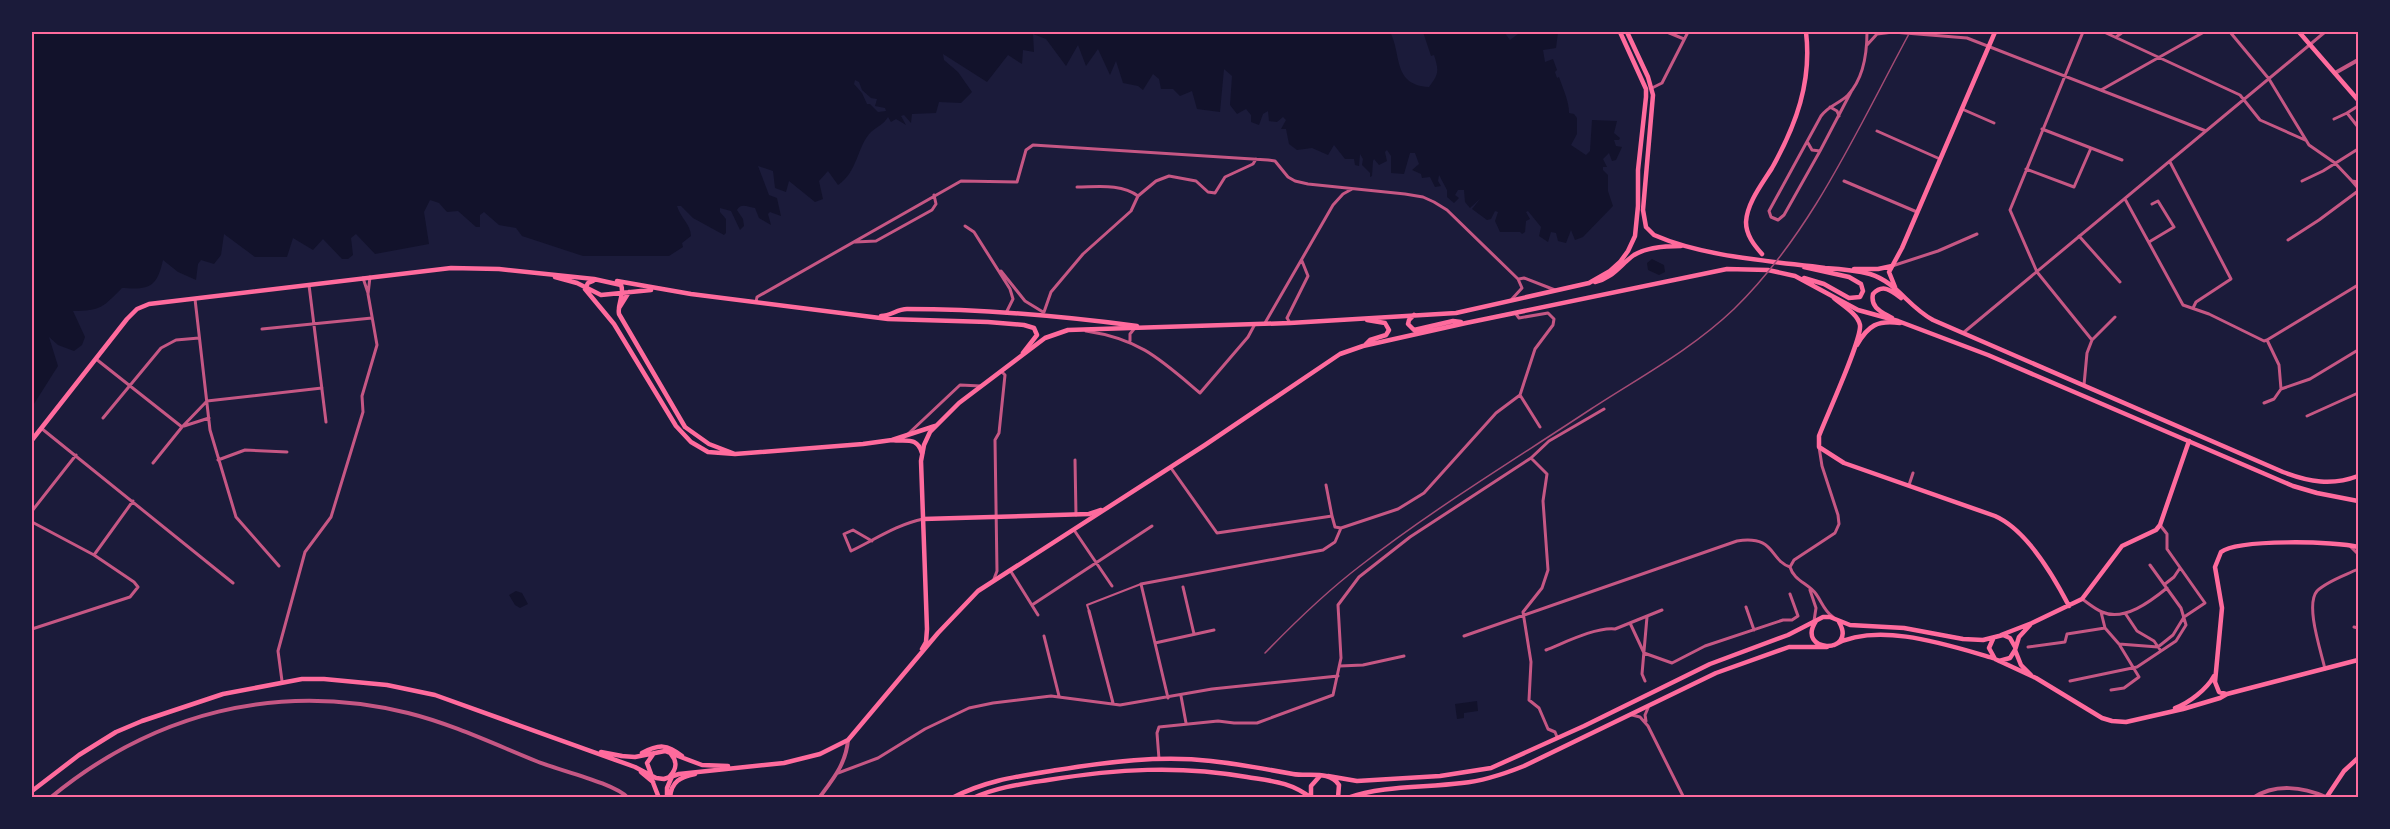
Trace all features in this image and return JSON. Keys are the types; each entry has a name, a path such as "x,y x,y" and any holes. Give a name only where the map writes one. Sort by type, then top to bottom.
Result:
{"main road":[{"path":"1589,283 1615,267 1628,251 1636,229 1638,170 1646,97 1642,80 1620,32"},
{"path":"1627,32 1652,88 1644,223 1654,235 1734,257 1849,269 1878,269 1892,266"},
{"path":"1767,260 1749,236 1748,213 1785,145 1800,108 1807,72 1806,32"},
{"path":"1908,303 1895,287 1889,274 1995,32"},
{"path":"2299,32 2358,100"},
{"path":"922,453 926,439 935,426 1021,355 1045,338 1068,330 1290,323 1470,311 1589,283 1611,276 1642,251 1688,245"},
{"path":"628,764 660,779 671,775 802,759 837,747 848,740 938,633 978,591 1340,354 1363,346 1466,322 1727,269 1768,270 1796,276 1824,284 1849,298 1860,297 1863,291 1861,284 1854,279 1789,263"},
{"path":"32,440 94,358 137,309 156,303 194,297 451,268 499,269 605,281 904,321 1024,325 1031,327 1037,333 1036,338 1021,355"},
{"path":"1849,269 1875,276 1895,287"},
{"path":"544,274 568,280 601,295 659,289"},
{"path":"1796,276 1858,310 1898,321"},
{"path":"585,289 590,282 605,281 621,285 622,293 618,311 685,427 709,444 735,454"},
{"path":"2358,476 2330,483 2296,477 1920,313 1886,288 1873,294 1876,308 1905,324 1988,355 2293,486 2358,501"},
{"path":"585,289 614,324 683,435 708,452 735,454 892,440 915,441 920,445 927,629 926,645 918,657"},
{"path":"618,311 630,291"},
{"path":"1825,291 1859,322 1859,331 1819,435 1820,447 1844,463 2009,523 2026,539 2069,606"},
{"path":"863,315 889,315 899,310 1006,313 1050,315 1146,327"},
{"path":"899,310 897,314 900,318 928,321"},
{"path":"1414,315 1408,324 1414,330 1452,321 1466,322"},
{"path":"1359,319 1385,323 1389,330 1386,335 1370,340 1363,346"},
{"path":"1851,355 1863,334 1873,325 1883,321 1905,324"},
{"path":"892,440 935,426"},
{"path":"952,798 972,788 1002,778 1101,763 1159,759 1210,761 1299,775 1357,781 1465,773 1491,768 1710,664 1788,635 1827,617 1850,625 1911,629 1963,639 1983,640 1997,636 2032,623 2082,599 2118,550 2130,541 2151,534 2160,525 2189,441"},
{"path":"923,519 1076,515 1092,514 1101,510"},
{"path":"2227,694 2217,690 2216,670 2222,608 2215,567 2221,552 2229,547 2319,541 2347,544 2358,548"},
{"path":"1834,645 1842,636 1842,627 1835,619"},
{"path":"1815,622 1814,639 1819,645 1827,647"},
{"path":"1347,798 1380,789 1460,784 1498,776 1554,752 1716,673 1773,652 1797,646 1827,647 1858,637 1898,637 1937,643 2007,660 2012,656 2022,632 2032,623"},
{"path":"927,629 932,636 938,633"},
{"path":"2036,678 2021,665 2010,638 1997,636 1990,642 1989,648 1996,659 2036,678 2107,720 2126,722 2220,699 2227,694 2358,660"},
{"path":"2163,713 2187,703 2208,685 2216,670"},
{"path":"32,791 79,754 116,732 142,721 224,694 282,681 335,679 419,691 465,705 628,764 651,776"},
{"path":"621,756 635,755 661,745 672,748 689,761"},
{"path":"584,749 635,757 656,752 669,753 702,765 745,767"},
{"path":"656,752 648,759 657,796"},
{"path":"669,753 676,763 667,788 669,798"},
{"path":"2326,797 2344,771 2358,758"},
{"path":"973,798 1000,788 1102,771 1137,768 1210,770 1284,782 1311,798"},
{"path":"669,798 671,788 677,779 708,770"},
{"path":"1311,798 1312,783 1325,776 1334,778 1339,785 1338,798"}],"street":[{"path":"1667,32 1684,39"},
{"path":"1652,88 1662,83 1688,32"},
{"path":"1854,86 1847,96 1827,107 1769,211 1772,218 1778,220 1784,215 1839,118 1862,70 1869,32 1967,38 2206,131"},
{"path":"2083,32 2010,210 2037,273 2092,340"},
{"path":"2103,32 2240,95 2260,120 2305,140"},
{"path":"2116,37 2123,32"},
{"path":"2100,90 2204,32"},
{"path":"2230,32 2269,79 2305,140 2312,148 2335,163 2358,189 2319,220 2288,240"},
{"path":"1964,333 2325,32"},
{"path":"1867,45 1877,34"},
{"path":"2335,73 2358,60"},
{"path":"2334,119 2358,106"},
{"path":"1827,107 1835,108 1839,118"},
{"path":"1962,109 1994,123"},
{"path":"2347,113 2358,127"},
{"path":"2042,129 2122,160"},
{"path":"1877,131 1940,159"},
{"path":"1808,142 1812,150 1820,151"},
{"path":"756,302 757,297 961,181 1017,182 1028,146 1037,145 1275,161 1288,177 1295,181 1423,197 1447,210 1518,279 1522,288 1509,302"},
{"path":"2026,169 2074,187 2091,148"},
{"path":"2302,181 2358,149"},
{"path":"1044,312 1052,292 1083,254 1131,211 1138,196 1156,181 1169,176 1196,181 1208,192 1215,193 1226,177 1253,164 1256,159"},
{"path":"2169,162 2232,279 2196,302 2193,308"},
{"path":"1844,181 1917,212"},
{"path":"2352,181 2358,182"},
{"path":"1077,188 1109,187 1134,192 1138,196"},
{"path":"1264,324 1333,205 1343,194 1354,188"},
{"path":"854,242 876,241 932,210 936,204 934,195"},
{"path":"2125,199 2183,305 2264,341 2358,285"},
{"path":"2149,242 2174,227 2158,201 2152,204"},
{"path":"965,226 974,232 1025,301 1050,315"},
{"path":"1892,266 1938,251 1977,234"},
{"path":"2079,236 2120,282"},
{"path":"1290,323 1287,318 1308,276 1302,261"},
{"path":"998,267 1012,296 1006,313"},
{"path":"368,294 370,277"},
{"path":"282,681 278,651 304,552 331,517 363,412 362,396 377,345 363,278"},
{"path":"1518,279 1524,278 1559,291"},
{"path":"309,285 326,422"},
{"path":"194,297 209,418 218,460 236,517 279,566"},
{"path":"1326,485 1335,527 1341,528 1398,509 1424,493 1496,413 1520,395 1535,349 1554,322 1553,316 1548,313 1519,318 1515,312"},
{"path":"2084,385 2087,353 2092,340 2115,317"},
{"path":"262,329 372,318"},
{"path":"1076,329 1108,334 1130,341 1158,357 1200,393 1248,337 1255,324"},
{"path":"1130,341 1130,334 1134,329"},
{"path":"103,418 161,348 176,340 199,338"},
{"path":"2267,340 2278,365 2281,389"},
{"path":"2264,403 2274,399 2281,389 2310,379 2358,350"},
{"path":"94,358 182,427"},
{"path":"994,579 998,571 995,440 999,433 1005,375 1002,372"},
{"path":"908,434 960,385 983,386"},
{"path":"153,463 207,401 322,388"},
{"path":"2307,416 2358,393"},
{"path":"1520,395 1540,427"},
{"path":"1159,759 1157,730 1163,726 1218,721 1262,722 1334,695 1340,666 1341,628 1338,605 1359,577 1410,537 1531,458 1549,441 1604,409"},
{"path":"182,427 209,418"},
{"path":"41,428 233,583"},
{"path":"1790,567 1794,560 1835,533 1839,524 1838,514 1822,466 1820,447"},
{"path":"218,460 245,450 287,452"},
{"path":"32,511 76,455"},
{"path":"1531,458 1547,474 1543,501 1548,570 1542,588 1522,616 1531,662 1529,700 1539,708 1548,729 1555,732 1558,738"},
{"path":"1075,460 1076,515"},
{"path":"1170,466 1217,533 1332,516"},
{"path":"1909,485 1913,473"},
{"path":"94,555 133,501"},
{"path":"872,541 853,530 844,534 851,551 872,541 904,525 923,519"},
{"path":"32,522 94,555 138,587 130,597 32,629"},
{"path":"2119,644 2158,646 2173,635 2184,617 2205,603 2167,549 2168,534 2160,525"},
{"path":"1032,605 1152,526"},
{"path":"1113,703 1087,605 1141,584 1323,550 1335,542 1341,528"},
{"path":"1074,529 1115,593"},
{"path":"1464,636 1737,541 1749,540 1762,543 1772,549 1785,565 1790,567 1794,575 1817,595 1823,608 1835,619"},
{"path":"2347,544 2358,554"},
{"path":"2070,681 2133,669 2176,641 2186,625 2181,608 2150,565"},
{"path":"2082,599 2101,612 2125,613 2150,602 2180,568"},
{"path":"2325,669 2312,610 2313,598 2324,586 2358,569"},
{"path":"1010,570 1038,615"},
{"path":"1141,584 1168,698"},
{"path":"1183,587 1194,634"},
{"path":"1809,588 1816,608 1815,622"},
{"path":"1630,623 1644,653 1672,663 1705,646 1798,616 1790,594"},
{"path":"1746,607 1754,630"},
{"path":"1546,650 1630,623 1662,610"},
{"path":"2101,612 2105,628 2119,644 2139,677 2124,688 2111,690"},
{"path":"2125,613 2137,631 2154,641 2161,651"},
{"path":"1645,681 1642,674 1647,616"},
{"path":"2028,647 2065,642 2067,634 2105,628"},
{"path":"1155,643 1214,630"},
{"path":"1044,636 1059,696"},
{"path":"1340,666 1363,665 1404,656"},
{"path":"838,772 878,758 925,729 969,708 1059,696 1120,705 1212,689 1301,682 1338,676"},
{"path":"1181,696 1186,724"},
{"path":"50,798 102,760 154,732 208,714 241,707 311,701 363,704 432,720 557,770 617,788 628,798"},
{"path":"1647,726 1645,711 1653,703"},
{"path":"1630,714 1640,717 1647,726 1684,798"},
{"path":"819,798 838,772 847,750 848,740"},
{"path":"2253,798 2282,787 2308,791 2326,797"}],"shaded area":[{"path":"32,32 1390,32 1404,75 1417,85 1429,87 1435,79 1437,69 1434,55 1431,56 1423,32 1504,32 1510,40 1518,34 1517,32 1558,32 1556,48 1543,50 1545,62 1553,59 1569,113 1574,114 1577,118 1577,134 1571,145 1586,155 1590,151 1592,120 1617,121 1614,133 1620,138 1614,140 1616,146 1622,147 1616,160 1612,161 1609,153 1603,159 1607,167 1603,167 1603,170 1608,175 1608,191 1613,206 1583,237 1575,240 1571,230 1566,243 1558,241 1556,233 1551,232 1548,242 1539,236 1541,227 1528,211 1526,212 1530,219 1526,221 1525,232 1522,234 1520,232 1500,232 1495,221 1498,212 1495,211 1491,219 1487,220 1472,209 1480,199 1470,208 1465,202 1464,190 1458,190 1455,195 1459,198 1454,203 1447,197 1447,190 1439,175 1438,181 1441,186 1435,187 1430,177 1422,178 1421,174 1412,170 1419,164 1415,153 1410,153 1404,174 1391,173 1391,156 1387,150 1385,152 1387,161 1379,165 1374,159 1370,177 1370,173 1362,165 1363,159 1360,154 1359,166 1355,165 1354,159 1345,159 1334,145 1328,155 1312,148 1297,150 1289,144 1286,129 1281,129 1286,120 1283,117 1277,122 1269,121 1268,111 1263,114 1259,125 1251,122 1251,115 1246,109 1237,114 1230,105 1232,76 1224,69 1220,112 1197,109 1192,91 1180,96 1173,89 1161,89 1159,79 1153,74 1143,90 1138,86 1123,83 1116,61 1110,75 1098,49 1086,66 1078,45 1066,66 1046,39 1033,34 1034,52 1023,50 1022,64 1008,55 987,82 943,54 944,60 958,72 972,92 961,103 939,102 936,113 912,114 911,123 904,115 901,116 906,125 896,119 891,122 888,117 866,138 845,180 838,185 828,171 819,181 823,199 815,202 789,181 786,192 775,188 773,171 758,166 769,195 777,198 781,216 770,212 768,214 771,225 759,218 755,208 743,206 737,210 743,219 744,226 740,230 731,211 720,208 720,212 726,219 724,235 693,218 681,206 677,206 691,236 682,243 683,247 669,256 583,256 522,236 516,228 499,225 484,212 480,215 480,227 476,227 458,211 447,212 439,203 430,200 424,212 429,244 375,254 356,234 351,238 353,255 348,259 342,259 323,239 313,250 293,238 287,257 255,257 224,234 221,255 214,264 201,260 198,264 196,280 178,272 163,260 158,276 151,285 122,288 101,307 73,311 85,337 82,345 74,351 58,345 49,337 58,366 32,407","holes":["855,80 859,82 862,90 871,98 877,99 875,106 885,108 886,111 878,112 867,104 862,93 854,84"]},
{"path":"1652,259 1664,265 1665,272 1659,275 1648,270 1647,263"},
{"path":"516,591 522,593 528,604 520,608 515,605 509,595"},
{"path":"1477,701 1478,711 1464,713 1464,718 1457,719 1455,704"}],"railway":[{"path":"1265,653 1323,597 1388,545 1474,485 1683,350 1734,309 1762,279 1811,213 1910,32"}]}
